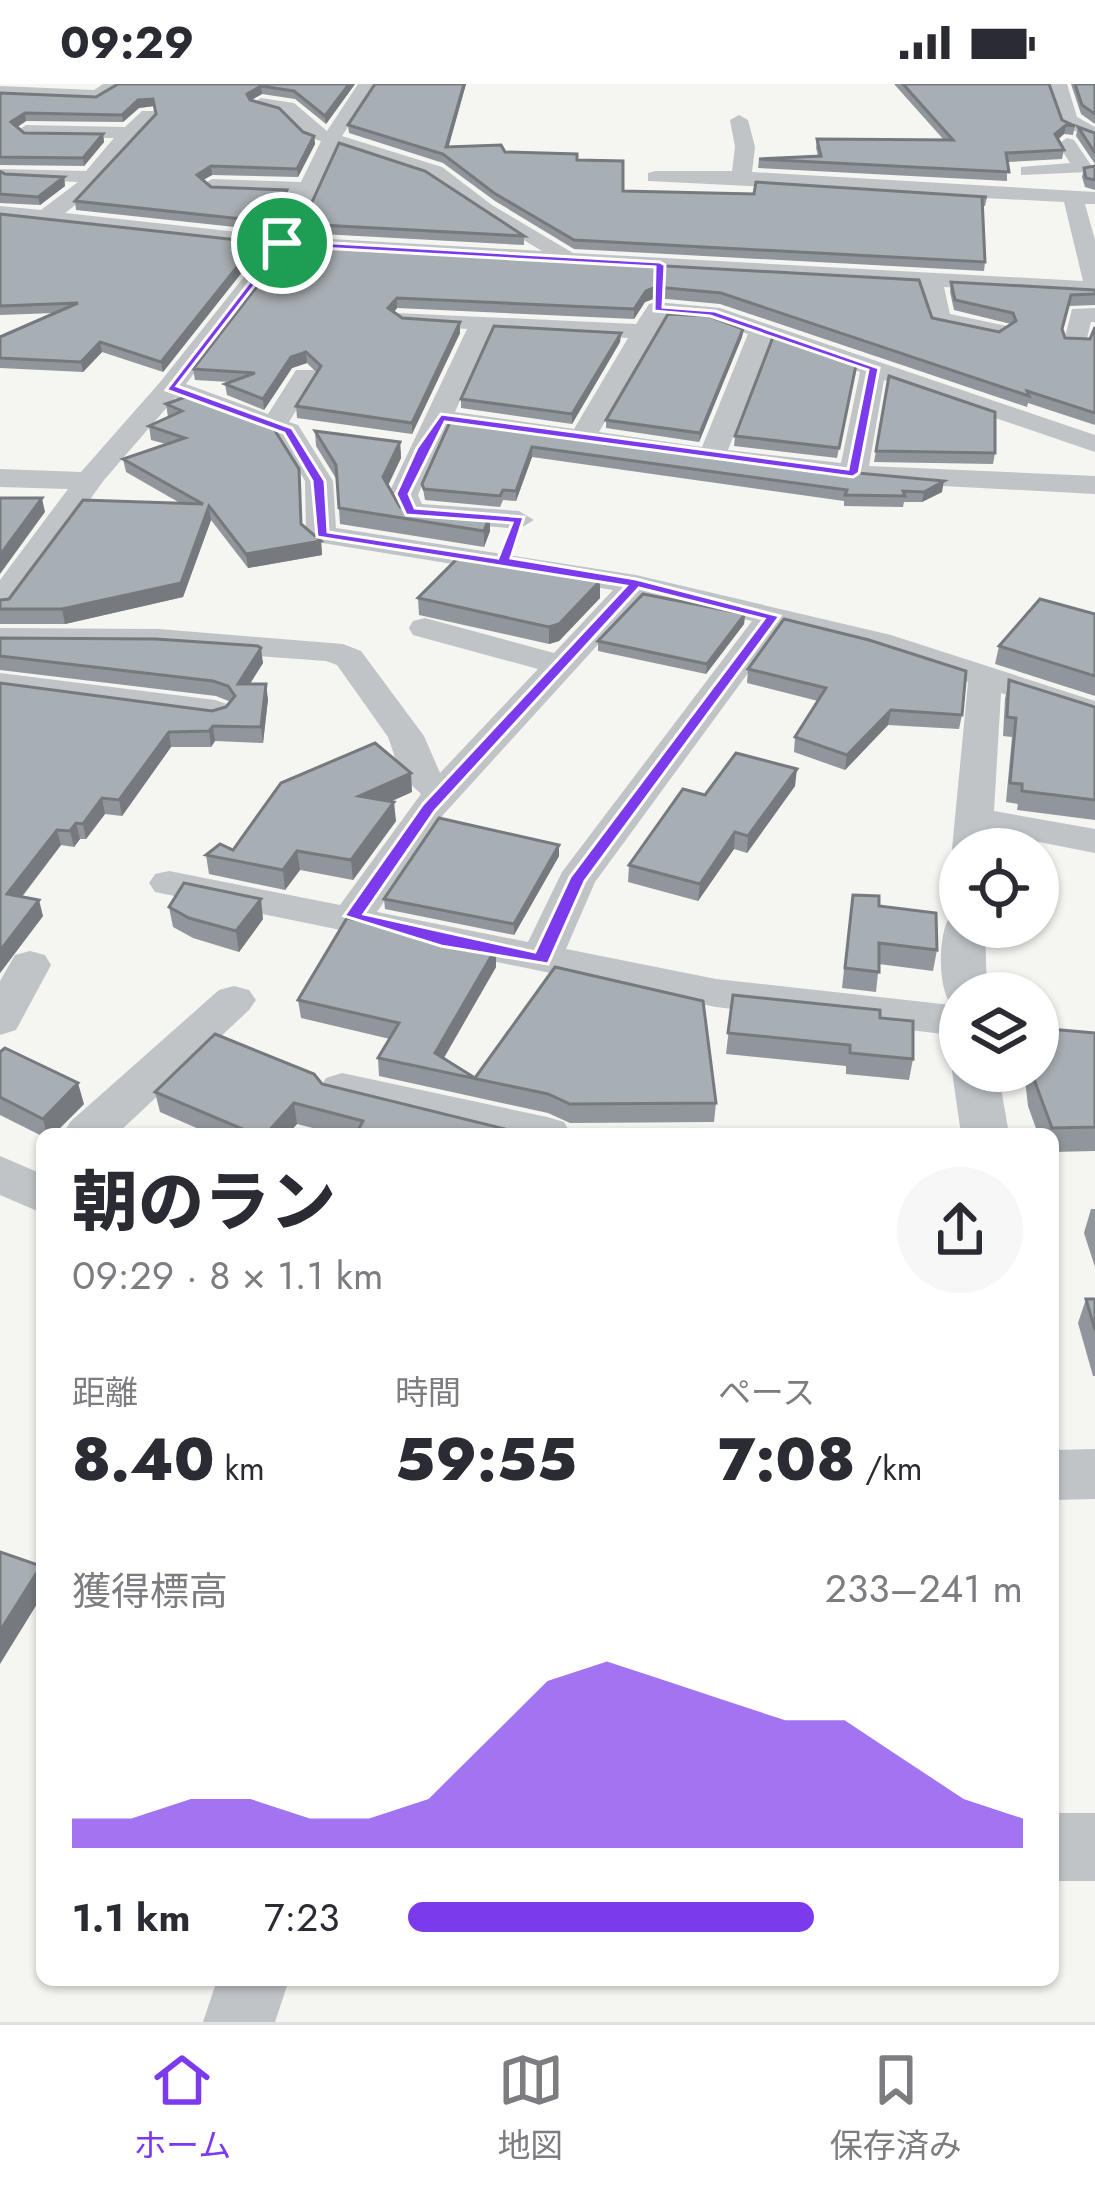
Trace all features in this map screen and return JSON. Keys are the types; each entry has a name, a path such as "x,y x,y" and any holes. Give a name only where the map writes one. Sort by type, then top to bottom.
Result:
{"street":[{"path":"0,91 97,95 115,84"},
{"path":"0,602 89,481 170,387 282,243 332,137 368,84"},
{"path":"1058,84 1064,116 1079,131 1095,133"},
{"path":"258,90 288,107 314,133 435,171 484,208 571,259"},
{"path":"45,217 68,205 148,115"},
{"path":"739,120 742,167"},
{"path":"109,154 26,141 132,133"},
{"path":"1067,144 1089,168"},
{"path":"742,167 852,184 1083,205"},
{"path":"655,177 742,167 1089,168"},
{"path":"9,173 91,177"},
{"path":"852,184 867,208 1083,205"},
{"path":"212,185 308,188"},
{"path":"0,212 282,243 1095,285 1083,205"},
{"path":"1009,253 1012,283"},
{"path":"584,437 650,320 660,265"},
{"path":"931,278 939,319 998,331"},
{"path":"405,318 482,323 712,314 1095,444"},
{"path":"1076,341 1080,314 1095,315"},
{"path":"482,323 441,418 413,447 403,494 411,512 525,508 504,560"},
{"path":"713,454 762,330"},
{"path":"853,473 874,368"},
{"path":"281,429 305,375"},
{"path":"170,387 281,429 325,435"},
{"path":"441,418 853,473 934,481 1095,484"},
{"path":"281,429 319,481 321,535 636,584 879,642 1095,712"},
{"path":"0,478 89,481"},
{"path":"0,550 38,551"},
{"path":"353,916 442,793 636,584"},
{"path":"541,959 577,880 773,616"},
{"path":"425,628 561,665"},
{"path":"0,638 159,639 331,652 349,658 406,736 420,775 442,793"},
{"path":"974,828 985,680"},
{"path":"0,683 215,711"},
{"path":"1059,839 1095,841"},
{"path":"170,883 353,916 441,940 716,993 939,1019"},
{"path":"0,1019 30,965"},
{"path":"94,1128 234,1000"},
{"path":"342,1089 520,1128"},
{"path":"978,1092 984,1128"},
{"path":"1059,1475 1095,1474"},
{"path":"1059,1847 1095,1847"},
{"path":"238,2022 251,1986"}],"building":[{"path":"118,84 349,84 325,116 294,91 261,86 247,94 250,100 279,108 303,132 314,136 297,169 211,166 197,175 211,187 287,190 271,222 75,201 156,114 153,99 138,100 122,115 25,113 11,122 24,133 103,134 83,158 0,157 0,93 96,97"},
{"path":"375,84 464,84 446,147 501,145 505,152 623,161 623,191 754,194 756,182 987,197 982,197 985,262 574,240 494,193 443,154 348,125"},
{"path":"903,84 1049,84 1062,120 1075,126 1066,125 1055,134 1064,150 1006,153 1009,172 759,159 821,156 817,139 953,140"},
{"path":"1075,84 1095,84 1095,114 1082,105"},
{"path":"1078,127 1095,133 1095,153"},
{"path":"339,143 425,171 524,236 302,224"},
{"path":"1095,166 1095,180 1086,178 1084,168"},
{"path":"0,171 64,177 38,197 0,194"},
{"path":"0,214 257,242 161,362 100,342 81,362 0,358 0,337 78,303 0,306"},
{"path":"289,245 919,280 932,318 999,332 1016,321 1013,313 955,300 951,282 1095,290 1095,294 1071,295 1062,329 1065,338 1090,339 1095,327 1095,413 1027,391 1029,396 721,293 656,287 646,291 634,309 397,298 388,308 402,318 460,322 412,423 296,406 321,366 306,352 291,357 263,399 225,384 255,373 193,369"},
{"path":"668,314 709,316 743,329 700,433 606,420"},
{"path":"494,326 621,333 572,414 461,399"},
{"path":"773,337 856,365 839,448 735,436"},
{"path":"889,376 995,412 995,453 876,451"},
{"path":"188,396 272,426 299,469 301,524 321,541 246,554 209,506 181,583 62,609 0,609 0,600 9,599 83,500 203,504 123,459 185,438 149,426 182,411 166,404"},
{"path":"450,422 771,465 944,481 924,492 903,491 905,496 845,495 847,490 532,447 516,491 503,490 500,496 424,489 422,484"},
{"path":"315,431 400,442 383,477 400,507 490,515 484,531 339,508 336,465"},
{"path":"0,498 42,498 0,555"},
{"path":"462,554 600,581 559,624 549,627 418,598"},
{"path":"643,594 745,614 707,664 598,641"},
{"path":"1040,599 1095,614 1095,676 999,646"},
{"path":"784,619 966,671 962,715 891,710 847,755 795,737 826,688 748,669"},
{"path":"0,638 156,639 258,646 238,684 266,684 261,727 213,726 209,731 169,732 119,800 102,798 83,824 76,823 70,831 57,830 7,894 39,900 0,951 0,683 212,711 226,707 235,696 228,686 213,681 0,656"},
{"path":"1009,680 1095,707 1095,800 1022,791 1022,784 1010,783 1016,718 1007,717"},
{"path":"375,743 411,773 359,796 394,802 351,860 297,851 283,870 206,855 220,844 233,850 281,783"},
{"path":"736,753 797,769 748,836 735,832 700,884 629,865 683,789 705,795"},
{"path":"439,818 559,845 514,924 384,899"},
{"path":"184,883 261,899 236,931 189,918 169,907"},
{"path":"853,895 879,896 879,906 936,913 937,950 879,943 879,972 845,968"},
{"path":"347,918 496,948 435,1053 475,1078 555,967 703,1001 716,1103 570,1104 548,1094 378,1058 399,1023 298,1000"},
{"path":"733,995 880,1010 880,1018 913,1021 913,1059 850,1053 850,1045 728,1033"},
{"path":"1059,1030 1095,1033 1095,1127 1052,1128 1039,1092 1059,1092"},
{"path":"215,1034 314,1074 322,1084 501,1128 359,1128 363,1121 294,1103 271,1128 240,1128 155,1092"},
{"path":"5,1048 78,1083 43,1119 0,1097 0,1052"},
{"path":"1086,1299 1095,1299 1095,1330"},
{"path":"0,1552 36,1564 36,1574 0,1631"}],"route":[{"path":"282,243 170,387 288,431 319,481 321,535 584,572 636,584 429,807 353,916 441,940 541,959 577,880 773,616 685,595 584,572 504,560 519,520 411,512 403,494 423,448 441,418 853,473 874,368 712,314 657,309 660,265 282,243"}]}
